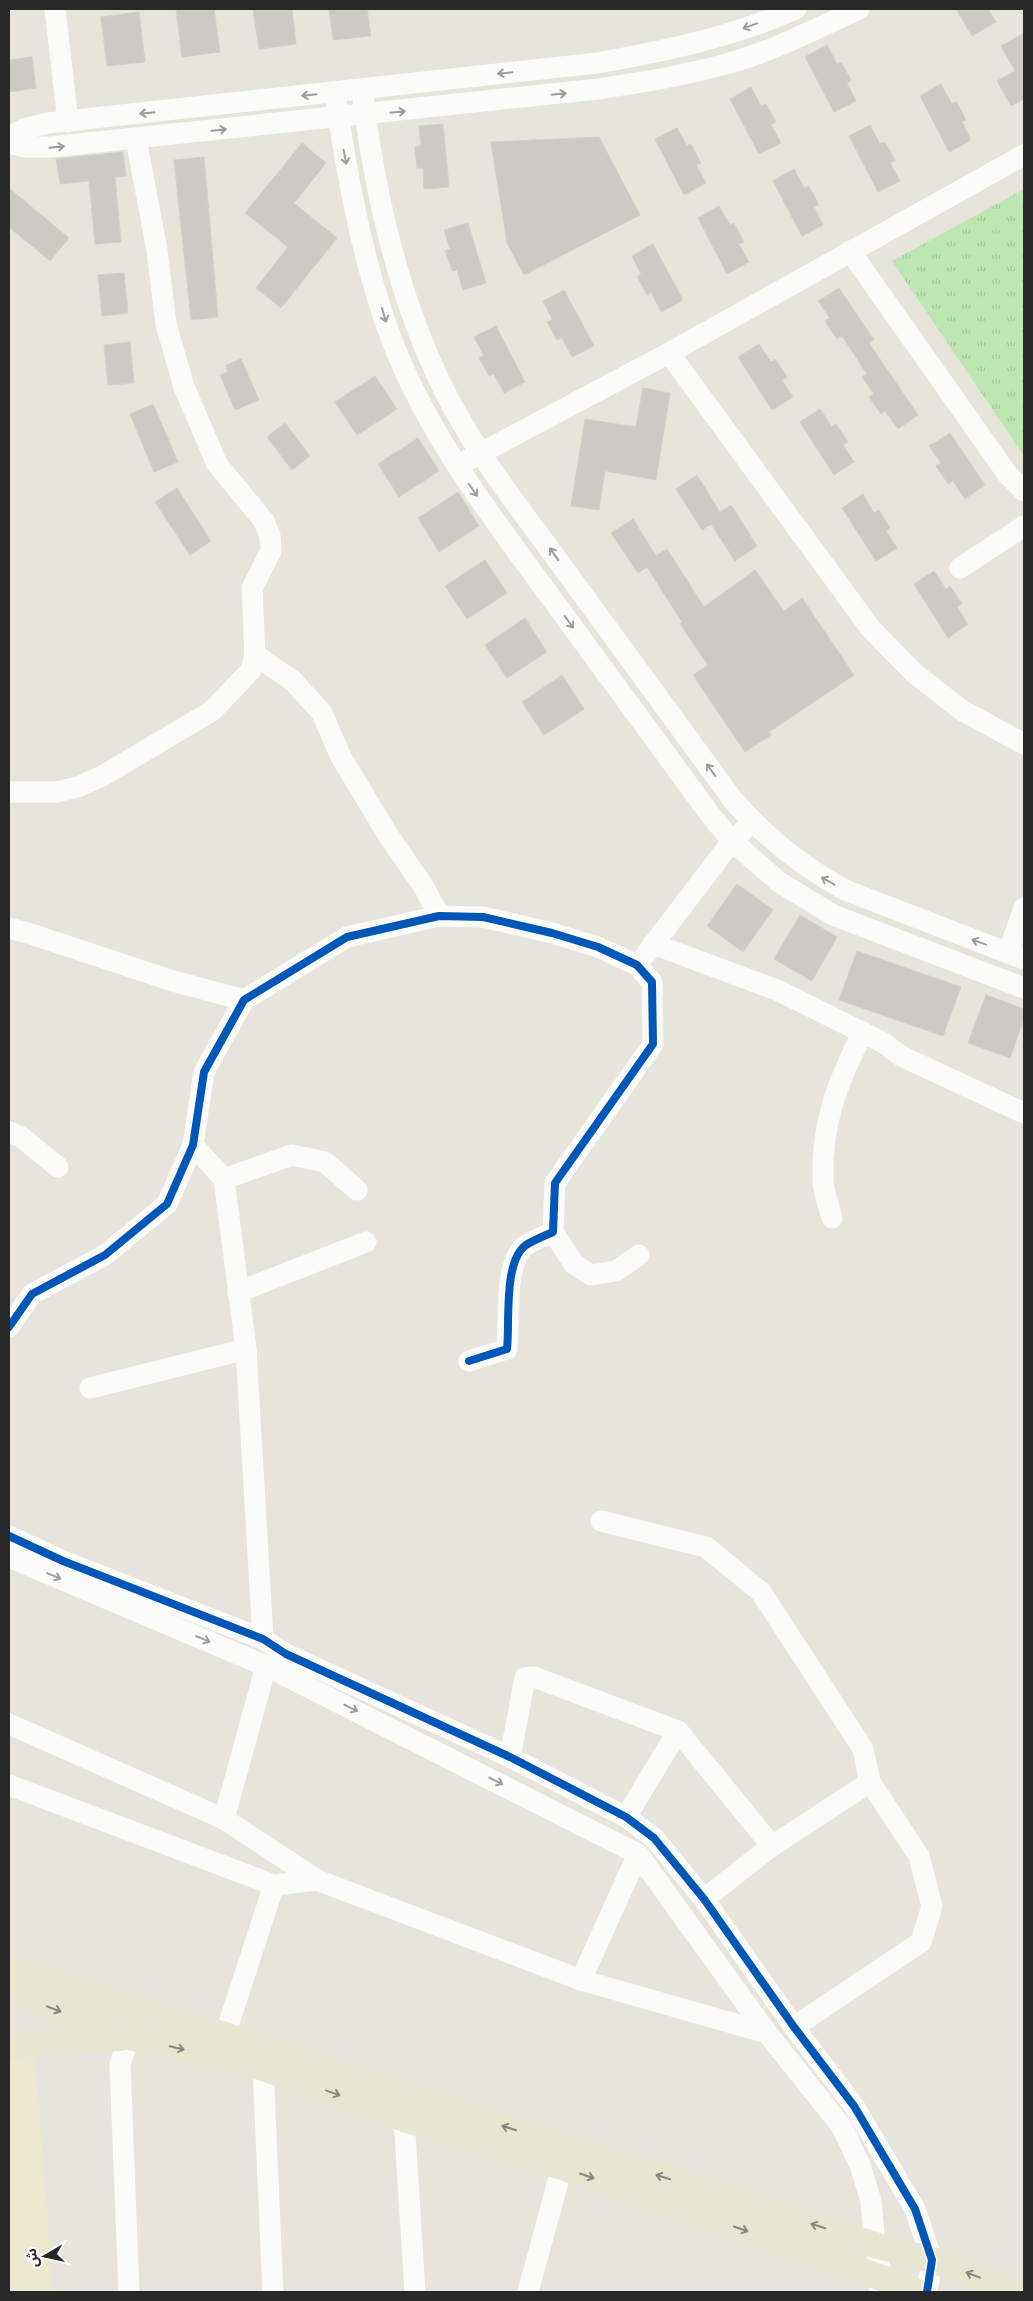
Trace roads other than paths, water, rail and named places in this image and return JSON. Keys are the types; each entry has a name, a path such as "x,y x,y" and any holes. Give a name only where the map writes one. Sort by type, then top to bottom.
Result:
{"main road":[{"path":"9,1966 66,1987 225,2035 351,2078 875,2245 932,2260 1019,2292"},
{"path":"9,1991 129,2037 263,2068 404,2119 562,2167 881,2285 917,2292"},
{"path":"9,2045 129,2037"}],"street":[{"path":"55,9 68,122"},
{"path":"9,137 36,125 597,63 662,51 726,34 796,9"},
{"path":"9,143 38,148 136,139 598,89 667,79 744,58 800,37 860,9"},
{"path":"362,89 365,115 390,234 414,318 443,389 480,453 728,792 752,822 796,860 845,890 1016,956"},
{"path":"335,92 354,202 388,327 419,401 457,467 703,805 732,841 779,882 833,915 1019,986 1016,956 1024,908"},
{"path":"9,792 56,792 104,776 212,711 252,670 256,655 252,588 271,551 270,536 264,521 217,464 184,387 166,324 157,250 136,139"},
{"path":"457,467 1024,155"},
{"path":"850,251 1008,474 1024,490"},
{"path":"669,352 871,629 914,673 963,711 1024,744"},
{"path":"960,568 1024,526"},
{"path":"256,655 293,681 322,713 341,758 424,888 439,916"},
{"path":"637,966 732,841 752,822"},
{"path":"9,1327 32,1294 105,1256 167,1204 193,1145 204,1072 244,1000 347,937 439,916 483,917 552,933 598,947 637,966 652,982 653,1044 555,1183 553,1232 574,1264 591,1275 616,1270 639,1255"},
{"path":"9,928 173,981 244,1000"},
{"path":"653,944 777,990 884,1043 901,1056 1024,1113"},
{"path":"984,973 993,959 1016,956"},
{"path":"832,1218 823,1182 830,1106 844,1068 863,1032"},
{"path":"9,1132 20,1137 58,1167"},
{"path":"193,1145 224,1179 246,1349 263,1639"},
{"path":"224,1179 292,1155 325,1162 357,1190"},
{"path":"469,1361 507,1349 510,1329 508,1288 515,1263 524,1246 553,1232"},
{"path":"238,1292 366,1242"},
{"path":"90,1388 246,1349"},
{"path":"601,1521 706,1548 761,1592 863,1749 870,1782 919,1856 932,1906 921,1942 794,2027"},
{"path":"9,1536 63,1561 263,1639 286,1654 510,1757 626,1818 660,1845 704,1899 794,2027 854,2106 910,2200 932,2260 928,2292"},
{"path":"9,1558 266,1666 638,1854 767,2033 842,2127 860,2165 871,2201 881,2285"},
{"path":"224,1819 266,1666"},
{"path":"510,1757 525,1678 534,1678 678,1732 772,1846"},
{"path":"9,1724 224,1819 317,1880 581,1980 767,2033"},
{"path":"626,1818 678,1732"},
{"path":"704,1899 772,1846 870,1782"},
{"path":"9,1787 274,1885 317,1880"},
{"path":"581,1980 638,1854"},
{"path":"225,2035 274,1885"},
{"path":"752,2012 774,1996"},
{"path":"129,2037 120,2064 129,2292"},
{"path":"263,2068 273,2292"},
{"path":"404,2119 415,2292"},
{"path":"528,2292 562,2167"}]}
